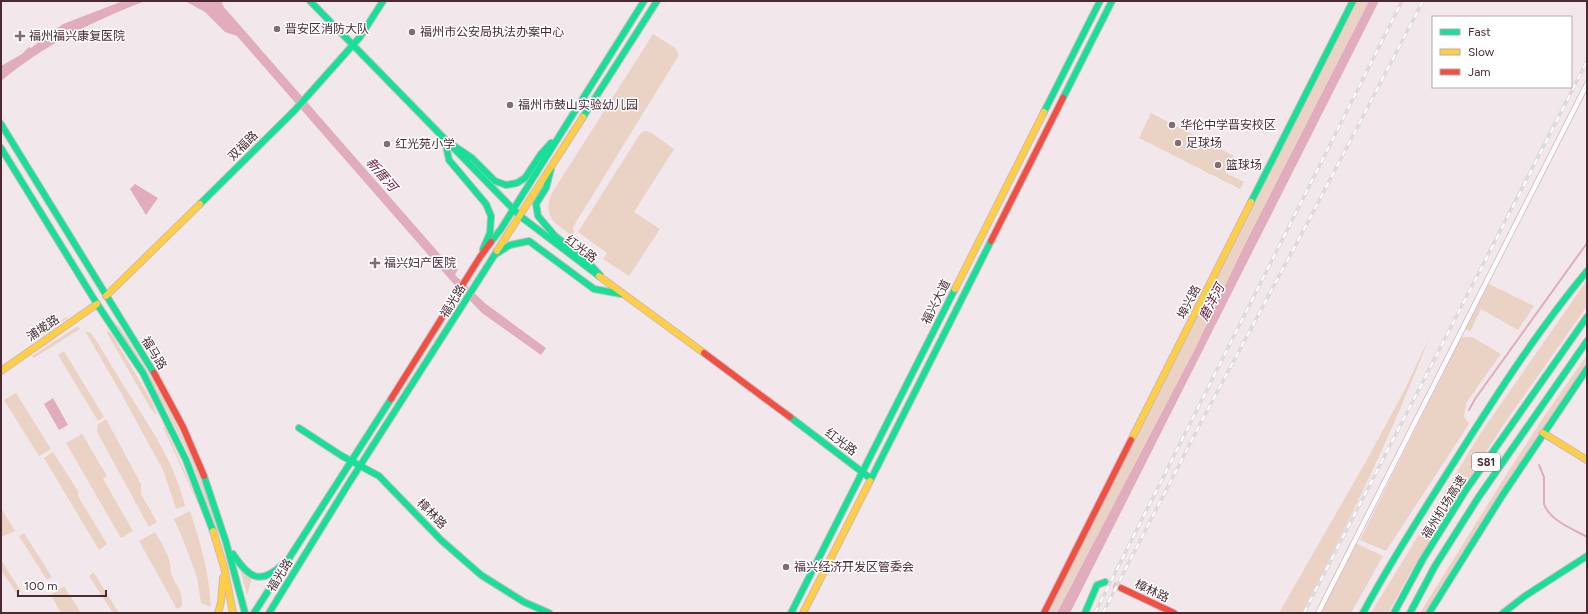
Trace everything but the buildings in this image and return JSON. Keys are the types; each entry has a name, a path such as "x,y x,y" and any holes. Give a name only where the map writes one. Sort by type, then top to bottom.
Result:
{"main road":[{"name":"红光路","path":"310,1 520,216 622,294 731,373 870,478"},
{"name":"双福路","path":"106,296 295,110 364,32 383,1"},
{"name":"福光路","path":"256,611 644,1"},
{"name":"福光路","path":"269,613 361,465 657,1"},
{"name":"福兴大道","path":"791,613 1100,1"},
{"name":"福兴大道","path":"803,613 1112,1"},
{"name":"埠兴路","path":"1044,613 1353,1"},
{"name":"福马路","path":"1,124 148,363 183,428 212,496 245,613"},
{"path":"444,139 472,158 496,181 506,185 517,183 525,178 541,154 561,133"},
{"path":"444,139 449,160 486,204 491,216 490,233 480,257"},
{"name":"福马路","path":"1,148 97,304 143,373 186,460 209,518 224,567 233,613"},
{"path":"552,166 546,188 536,204 538,216 555,236 586,260 605,281"},
{"path":"495,255 510,245 529,241 594,289 622,294"},
{"path":"1362,613 1488,407 1541,328 1587,271"},
{"name":"浦墘路","path":"1,371 97,304"},
{"name":"福州机场高速","path":"1394,613 1423,560 1466,490 1587,317"},
{"name":"福州机场高速","path":"1410,613 1435,566 1478,498 1587,341"},
{"path":"1429,613 1502,496 1587,369"},
{"name":"樟林路","path":"299,428 342,456 379,476 441,540 481,576 524,602 549,613"},
{"path":"1543,433 1587,460"},
{"path":"227,545 243,570 256,577 268,576 274,573 294,551"},
{"path":"1504,613 1525,596 1587,556"},
{"path":"218,613 222,602 224,567"},
{"path":"1085,613 1097,585 1106,582"},
{"name":"樟林路","path":"1121,588 1174,613"},
{"path":"275,613 284,590"}],"street":[{"path":"1318,613 1587,84"}],"shaded area":[{"path":"123,1 145,1 106,17 52,45 1,81 1,66 22,54 29,47 31,48 63,24"},
{"path":"185,1 222,1 223,6 452,268 458,269 455,275 486,304 546,348 541,355 482,313 451,281 237,36 225,32 205,12"},
{"path":"1356,1 1369,1 1243,248 1195,349 1057,613 1046,613"},
{"path":"1369,1 1379,1 1070,613 1057,613 1195,349 1243,248"},
{"path":"653,34 675,48 679,55 573,227 574,235 602,259 554,222 550,216 548,208 549,201 552,193"},
{"path":"1151,113 1234,156 1226,173 1244,182 1240,189 1139,138"},
{"path":"644,131 650,132 674,149 634,212 660,229 629,276 603,259 607,253 578,232 640,134"},
{"path":"135,184 158,198 146,215 130,189"},
{"path":"1587,280 1587,306 1502,427 1409,575 1388,613 1371,613 1480,434"},
{"path":"1489,284 1534,306 1518,330 1481,309 1470,332 1465,328"},
{"path":"67,317 68,318 31,342 29,341 30,339"},
{"path":"117,325 135,350 179,429 203,484 221,542 190,457 166,409 116,327"},
{"path":"78,326 80,329 34,358 32,356"},
{"path":"85,331 91,333 96,340 161,446 181,490 185,506 176,509 164,472"},
{"path":"108,331 113,336 152,402 157,415 151,409 107,333"},
{"path":"1430,336 1401,407 1370,476 1302,613 1279,613 1369,456 1405,389"},
{"path":"1463,337 1472,337 1501,354 1466,403 1464,417 1469,424 1386,551 1360,540 1459,341"},
{"path":"64,351 104,417 98,421 58,355"},
{"path":"1587,355 1587,364 1504,487 1425,613 1420,613 1543,418"},
{"path":"16,393 51,449 39,456 4,400"},
{"path":"53,398 68,425 59,430 44,404"},
{"path":"106,419 141,484 141,494 157,522 149,527 97,432 98,424"},
{"path":"163,427 165,427 198,504"},
{"path":"82,434 107,476 103,479 133,531 121,538 66,443"},
{"path":"53,452 78,491 78,496 107,544 99,550 44,458"},
{"path":"1,508 15,531 1,537"},
{"path":"190,511 204,559 211,607 201,603 197,577 174,519"},
{"path":"155,532 168,556 171,573 179,588 182,606 177,609 139,541"},
{"path":"24,533 52,577 47,580 19,536"},
{"path":"1351,541 1383,556 1351,613 1315,613"},
{"path":"1,560 21,591 17,594 1,570"},
{"path":"240,569 252,578 247,595"},
{"path":"94,572 119,613 113,613 89,576"},
{"path":"64,586 81,613 61,613 51,595"}],"waterway":[{"path":"1469,410 1475,399 1587,243"},
{"path":"1539,465 1544,477 1544,504 1547,510 1562,524 1587,537"}],"tunnel":[{"path":"1105,582 1121,588"}],"railway":[{"path":"1095,613 1402,1"},
{"path":"1103,613 1200,424 1309,220 1423,1"},
{"path":"1304,613 1587,61"}],"traffic: fast":[{"path":"310,1 520,216 599,276"},
{"path":"200,204 295,110 360,37 383,1"},
{"path":"491,242 501,229 644,1"},
{"path":"583,117 657,1"},
{"path":"1044,112 1100,1"},
{"path":"1063,98 1112,1"},
{"path":"1251,202 1353,1"},
{"path":"1,124 154,373"},
{"path":"444,139 472,158 495,181 506,185 517,183 525,178 541,154 551,143"},
{"path":"445,141 449,160 486,204 491,216 490,233 483,249"},
{"path":"1,148 97,304 143,373 186,460 213,531"},
{"path":"551,169 546,188 536,204 538,216 555,236 586,260 600,275"},
{"path":"496,254 510,245 529,241 594,289 621,294"},
{"path":"870,481 991,241"},
{"path":"269,613 349,483 497,251"},
{"path":"1363,613 1382,578 1496,397 1549,320 1587,271"},
{"path":"791,613 955,289"},
{"path":"1394,613 1423,559 1466,490 1587,317"},
{"path":"1410,613 1435,566 1478,498 1587,341"},
{"path":"1429,613 1502,496 1587,369"},
{"path":"254,613 391,399"},
{"path":"790,417 870,478"},
{"path":"299,428 342,456 379,476 441,540 481,575 524,602 549,613"},
{"path":"204,476 226,542 245,613"},
{"path":"233,554 244,568 255,576 261,577 267,575 274,572 282,565"},
{"path":"1503,613 1525,596 1587,556"},
{"path":"1085,613 1097,585 1105,582"}],"traffic: slow":[{"path":"955,289 1044,112"},
{"path":"497,251 583,117"},
{"path":"1131,440 1251,202"},
{"path":"106,296 200,204"},
{"path":"599,276 704,353"},
{"path":"1,371 97,304"},
{"path":"1543,433 1587,460"},
{"path":"803,613 870,481"},
{"path":"213,531 224,567 233,613"},
{"path":"218,613 221,602 223,578"}],"traffic: jam":[{"path":"991,241 1063,98"},
{"path":"391,399 480,257 491,242"},
{"path":"704,353 790,417"},
{"path":"154,373 183,427 204,476"},
{"path":"1044,613 1131,440"},
{"path":"1121,588 1174,613"}],"place":[{"name":"晋安区消防大队","path":"277,29"},
{"name":"福州市公安局执法办案中心","path":"412,32"},
{"name":"福州福兴康复医院","path":"20,36"},
{"name":"福州市鼓山实验幼儿园","path":"510,105"},
{"name":"华伦中学晋安校区","path":"1172,125"},
{"name":"足球场","path":"1178,143"},
{"name":"红光苑小学","path":"387,144"},
{"name":"篮球场","path":"1218,165"},
{"name":"福兴妇产医院","path":"375,263"},
{"name":"福兴经济开发区管委会","path":"786,567"}],"water label":[{"name":"新厝河","path":"382,174"},
{"name":"磨洋河","path":"1211,302"}]}
